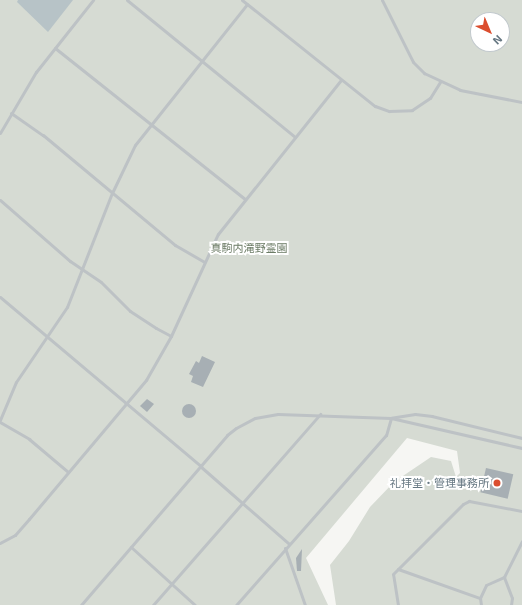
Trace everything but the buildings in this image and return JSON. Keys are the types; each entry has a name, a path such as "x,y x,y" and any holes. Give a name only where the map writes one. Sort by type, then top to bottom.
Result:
{"lane":[{"path":"0,133 36,72 92,0"},
{"path":"127,0 295,137"},
{"path":"242,0 375,106 389,112 405,112 430,98 440,82"},
{"path":"382,0 413,62 424,73 440,82 460,90 522,102"},
{"path":"68,472 29,439 0,421 16,382 67,307 84,269 112,192 135,145 247,4"},
{"path":"55,48 245,199"},
{"path":"0,543 15,535 127,404 156,365 218,234 341,80"},
{"path":"11,113 32,126 175,245 205,262"},
{"path":"0,200 70,261 84,269 130,310 156,328 171,336"},
{"path":"0,297 201,466 289,544"},
{"path":"81,605 227,435 255,418 278,414 320,414 391,418 522,448"},
{"path":"154,605 320,414"},
{"path":"391,418 414,414 432,416 522,438"},
{"path":"236,605 386,435 391,418"},
{"path":"398,605 393,574 469,501 522,511"},
{"path":"481,605 480,598 486,585 504,577 522,542"},
{"path":"131,547 195,605"},
{"path":"285,548 305,605"},
{"path":"398,569 480,598"},
{"path":"504,577 512,598 511,605"}],"green space":[{"name":"真駒内滝野霊園","path":"0,0 522,0 522,605 336,605 330,565 349,541 370,507 394,482 431,457 451,461 456,477 460,473 457,451 407,438 306,558 328,605 0,605"}],"shaded area":[{"path":"18,0 73,0 48,32 17,2"}],"place":[{"name":"礼拝堂・管理事務所","path":"497,483"}]}
